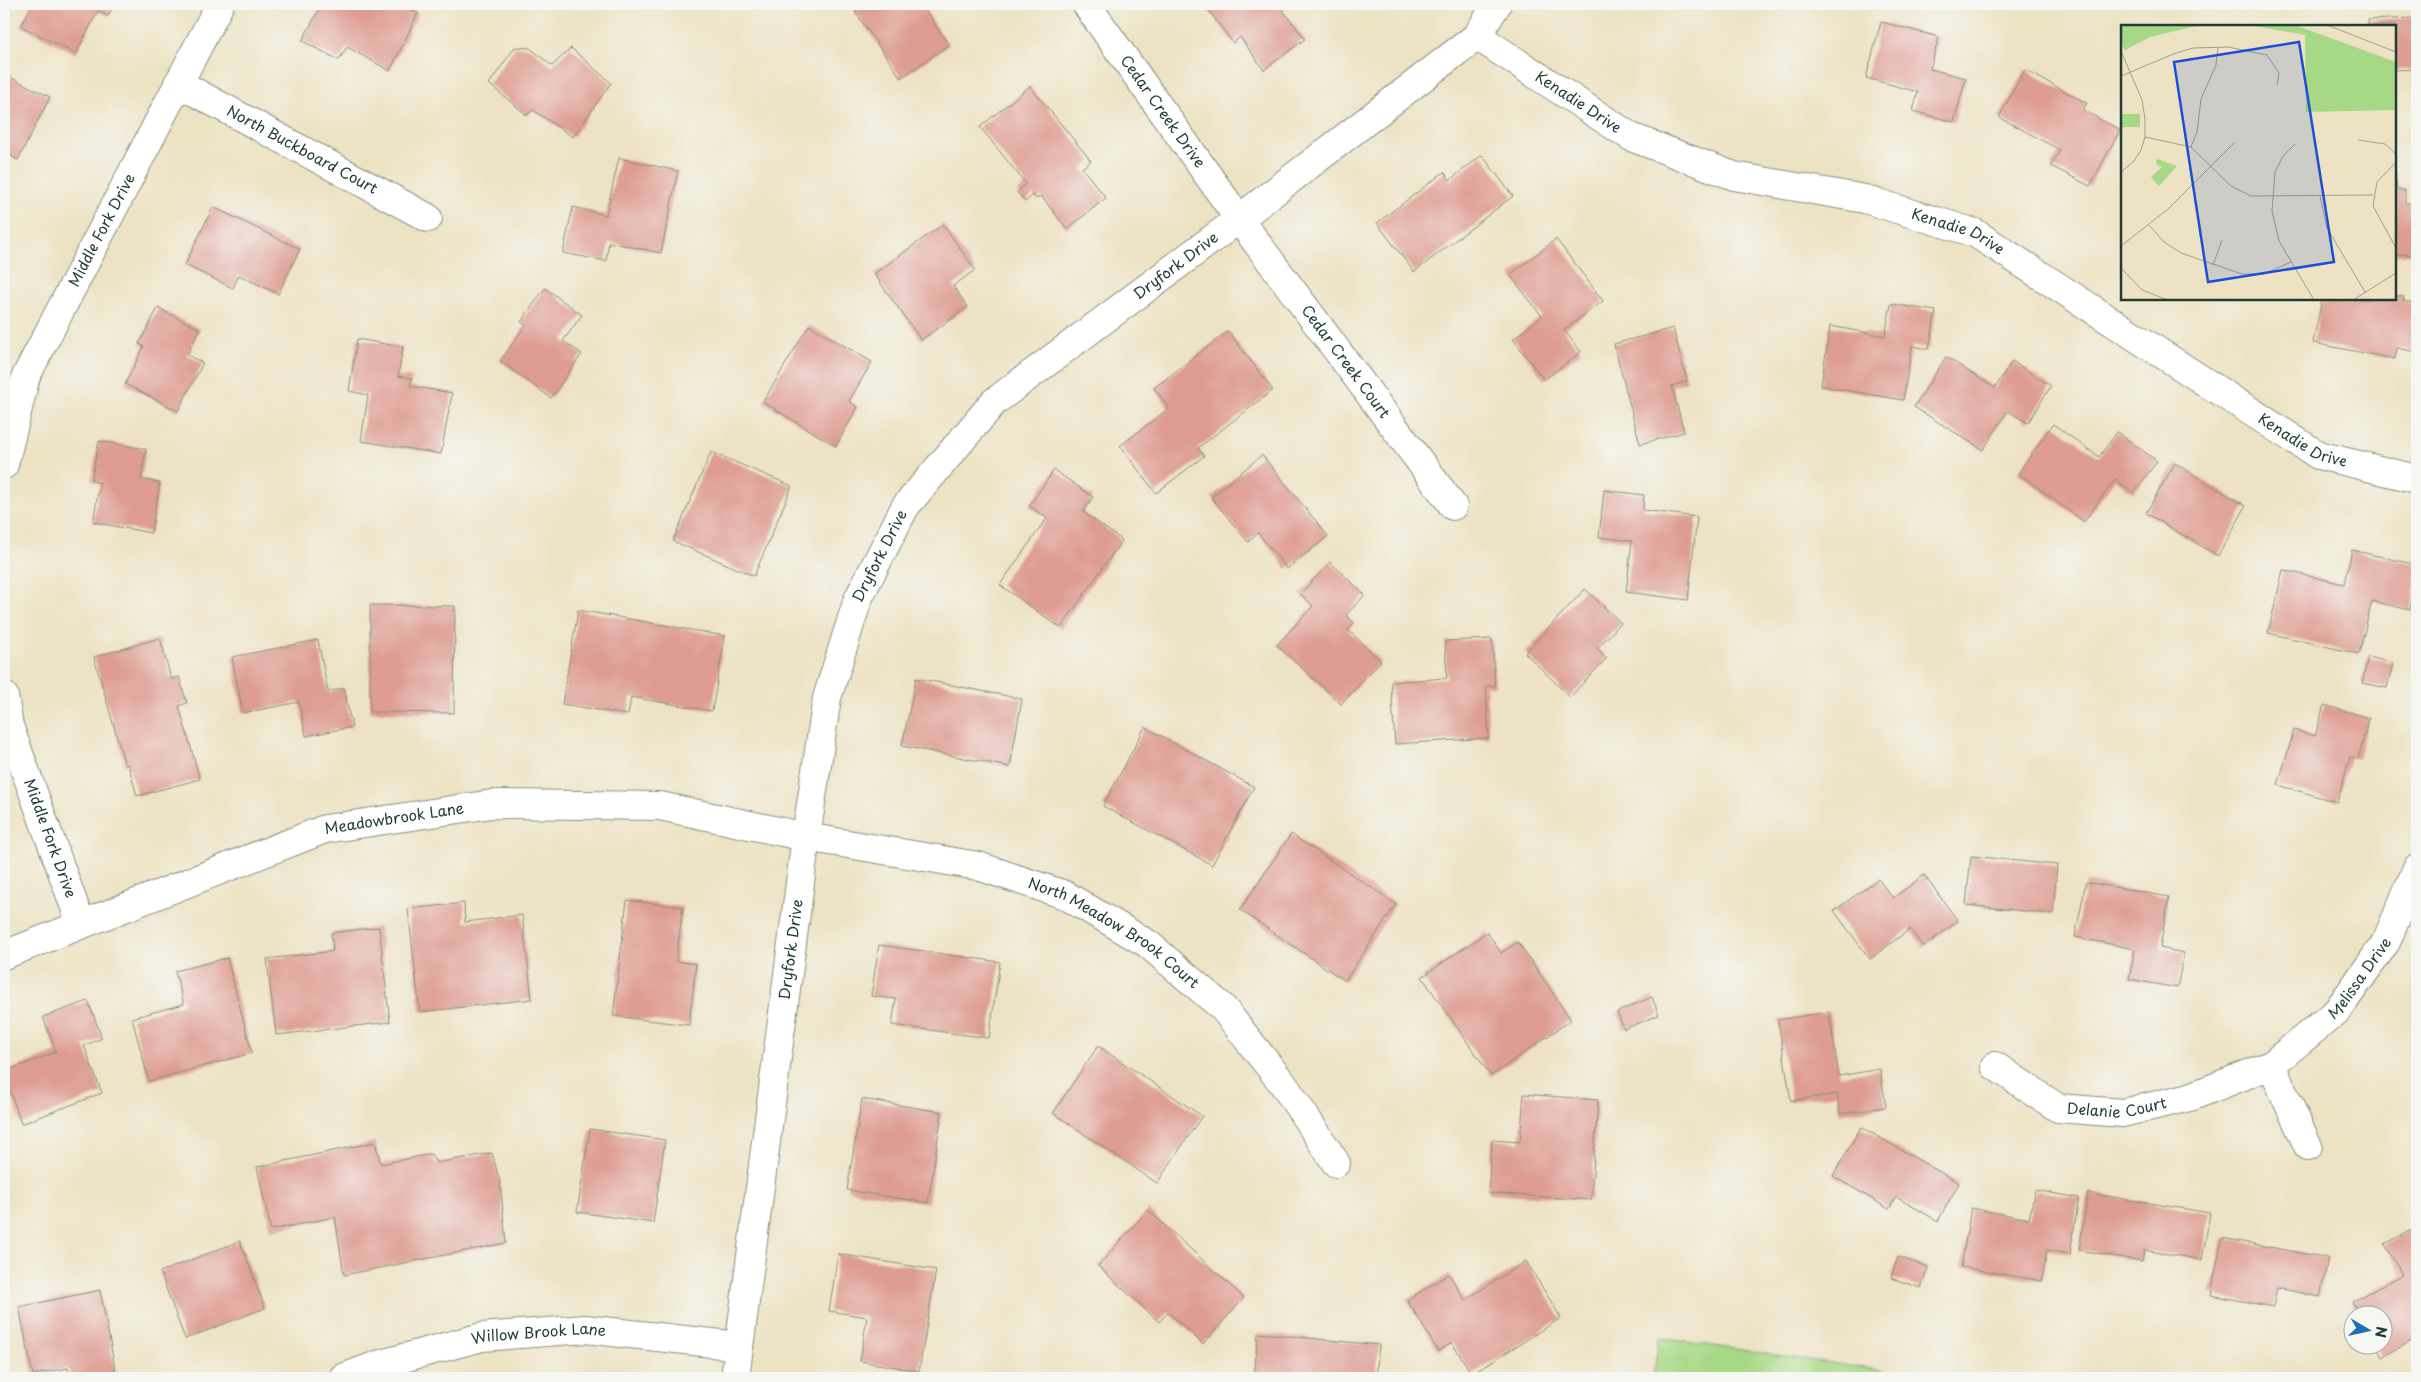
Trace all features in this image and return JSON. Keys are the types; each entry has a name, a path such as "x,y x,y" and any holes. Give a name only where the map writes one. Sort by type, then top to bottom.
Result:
{"street":[{"name":"Middle Fork Drive","path":"4,464 26,376 220,4"},
{"name":"Cedar Creek Drive","path":"1086,4 1240,219"},
{"name":"Dryfork Drive","path":"735,1378 806,837 827,698 858,599 905,508 994,402 1240,219 1477,36 1497,4"},
{"name":"Kenadie Drive","path":"1477,36 1631,137 1734,176 1865,199 1975,233 2318,455 2417,479"},
{"name":"North Buckboard Court","path":"178,83 428,218"},
{"name":"Cedar Creek Court","path":"1240,219 1453,506"},
{"name":"Middle Fork Drive","path":"4,696 9,726 81,924"},
{"name":"Meadowbrook Lane","path":"4,955 325,829 492,804 660,806 806,837"},
{"name":"North Meadow Brook Court","path":"806,837 978,866 1065,895 1148,944 1223,1008 1284,1085 1336,1163"},
{"name":"Melissa Drive","path":"2190,1097 2272,1064 2337,1011 2386,942 2417,868"},
{"path":"2272,1064 2308,1146"},
{"name":"Delanie Court","path":"1994,1066 2058,1108 2123,1114 2190,1097"},
{"name":"Willow Brook Lane","path":"343,1378 377,1365 482,1338 586,1329 739,1346"}],"green space":[{"path":"1659,1338 1933,1378 1653,1378"}],"building":[{"path":"32,4 115,4 108,16 98,11 76,54 21,26"},
{"path":"322,4 399,4 418,13 390,71 347,47 339,60 302,41"},
{"path":"867,4 921,4 949,45 901,78 855,12"},
{"path":"1204,4 1278,4 1305,39 1264,70 1240,37 1233,43"},
{"path":"2414,18 2416,69 2396,70 2396,25 2368,25 2368,20"},
{"path":"1881,22 1939,37 1930,69 1966,78 1954,122 1913,111 1918,92 1866,78"},
{"path":"515,47 530,48 552,66 571,48 611,83 573,137 533,110 527,115 489,84"},
{"path":"2025,70 2087,103 2083,110 2120,130 2090,186 2051,166 2060,150 1999,117"},
{"path":"8,76 50,97 18,160 4,152 4,85"},
{"path":"1030,86 1091,161 1082,168 1106,198 1067,229 1041,196 1036,199 1033,195 1025,202 1017,192 1026,184 980,127"},
{"path":"1482,155 1513,196 1414,272 1377,223 1444,172 1450,180"},
{"path":"619,158 678,171 661,253 609,242 606,261 563,253 573,207 606,215"},
{"path":"2396,180 2397,190 2405,190 2405,203 2417,203 2417,254 2396,255"},
{"path":"213,207 300,249 278,294 239,275 233,288 185,265"},
{"path":"943,224 975,270 953,286 968,307 921,340 874,274"},
{"path":"1556,239 1603,301 1564,330 1581,352 1544,380 1513,339 1542,316 1510,275"},
{"path":"545,288 582,315 563,341 582,354 551,398 500,361 526,325 521,322"},
{"path":"2396,295 2404,297 2403,301 2417,304 2417,352 2397,348 2395,359 2313,343 2322,300 2396,300"},
{"path":"1891,304 1936,311 1929,349 1912,346 1903,400 1821,386 1830,326 1885,336"},
{"path":"158,308 200,329 187,355 203,363 178,411 125,384 144,346 139,344"},
{"path":"809,325 872,362 849,401 858,407 836,446 763,402"},
{"path":"1673,328 1687,381 1672,386 1684,432 1640,444 1614,344"},
{"path":"1228,331 1273,390 1198,448 1204,456 1156,493 1120,446 1169,408 1154,388"},
{"path":"357,339 403,347 398,376 412,378 410,386 452,393 441,454 361,441 368,395 349,391"},
{"path":"1946,357 1995,388 2012,361 2051,386 2028,423 2008,411 1983,450 1914,407"},
{"path":"2053,424 2099,457 2117,432 2157,461 2134,493 2115,479 2084,522 2018,473"},
{"path":"99,441 146,449 141,479 160,483 151,533 93,522 100,483 91,481"},
{"path":"711,452 792,486 754,576 673,541"},
{"path":"1262,455 1328,536 1287,569 1258,533 1248,542 1211,497"},
{"path":"2175,463 2246,506 2218,556 2146,513"},
{"path":"1054,470 1093,497 1083,512 1122,540 1061,628 1000,585 1047,518 1029,506"},
{"path":"1604,490 1644,495 1643,510 1697,517 1688,600 1626,592 1632,541 1599,537"},
{"path":"2352,550 2417,565 2417,579 2410,610 2372,601 2359,654 2268,633 2283,570 2344,584"},
{"path":"1330,562 1365,595 1346,615 1354,623 1348,630 1381,661 1341,704 1277,645 1313,606 1300,594"},
{"path":"1585,589 1621,623 1597,648 1607,658 1570,697 1525,653"},
{"path":"370,605 455,606 454,713 370,712"},
{"path":"578,610 725,636 712,711 631,697 628,715 562,704"},
{"path":"160,638 171,679 179,677 187,703 179,706 200,779 137,796 128,764 125,765 94,657"},
{"path":"1492,639 1495,686 1486,686 1489,738 1395,744 1391,682 1447,678 1445,641"},
{"path":"318,640 328,692 344,688 352,727 306,736 299,702 243,713 232,657"},
{"path":"2368,657 2393,663 2387,688 2362,683"},
{"path":"916,678 1022,699 1010,767 902,746"},
{"path":"2324,705 2369,718 2358,759 2350,757 2337,802 2278,785 2294,730 2315,736"},
{"path":"1145,727 1254,787 1212,865 1103,806"},
{"path":"1291,834 1396,904 1345,981 1240,910"},
{"path":"1971,856 2057,865 2053,914 1966,905"},
{"path":"1924,875 1958,921 1923,947 1910,929 1870,959 1834,911 1878,879 1893,898"},
{"path":"2086,882 2169,897 2160,948 2184,953 2177,988 2129,979 2135,949 2075,937"},
{"path":"627,900 683,907 676,961 696,964 689,1025 613,1016"},
{"path":"464,903 465,922 522,915 532,999 420,1012 408,909"},
{"path":"379,927 390,1022 276,1035 267,959 333,951 331,933"},
{"path":"1487,932 1501,953 1518,942 1571,1020 1491,1076 1422,977"},
{"path":"879,945 1000,962 989,1038 892,1025 896,999 871,996"},
{"path":"227,958 252,1053 149,1081 132,1018 184,1004 175,971"},
{"path":"1652,997 1659,1015 1624,1029 1617,1012"},
{"path":"88,1001 102,1038 84,1046 102,1093 21,1124 4,1072 56,1052 43,1017"},
{"path":"1829,1012 1839,1076 1880,1069 1886,1107 1840,1114 1837,1094 1791,1101 1778,1020"},
{"path":"1098,1046 1202,1116 1157,1183 1053,1113"},
{"path":"1524,1094 1598,1100 1591,1200 1488,1193 1492,1140 1520,1142"},
{"path":"862,1099 942,1112 928,1203 847,1190"},
{"path":"1861,1127 1959,1183 1938,1221 1896,1197 1889,1209 1833,1176"},
{"path":"590,1129 665,1140 653,1223 577,1212"},
{"path":"375,1142 381,1164 431,1154 436,1163 492,1153 500,1182 506,1243 344,1275 335,1217 271,1230 257,1167"},
{"path":"2035,1190 2079,1198 2070,1254 2047,1250 2042,1281 1961,1267 1971,1208 2029,1219"},
{"path":"2088,1193 2210,1213 2202,1260 2144,1250 2142,1261 2079,1250"},
{"path":"1148,1210 1244,1298 1203,1344 1168,1312 1159,1322 1098,1266"},
{"path":"2417,1227 2417,1338 2394,1350 2394,1304 2353,1304 2352,1302 2402,1275 2385,1244"},
{"path":"2222,1238 2328,1258 2320,1297 2277,1288 2273,1307 2211,1295"},
{"path":"240,1241 265,1308 185,1339 160,1272"},
{"path":"838,1254 936,1270 919,1371 860,1361 867,1317 829,1311"},
{"path":"1898,1257 1928,1267 1921,1288 1891,1278"},
{"path":"1526,1261 1561,1318 1472,1374 1452,1343 1438,1351 1407,1300 1449,1274 1465,1300"},
{"path":"100,1290 116,1374 95,1378 70,1378 68,1368 33,1375 19,1307"},
{"path":"1258,1333 1379,1345 1376,1378 1254,1378"}]}
